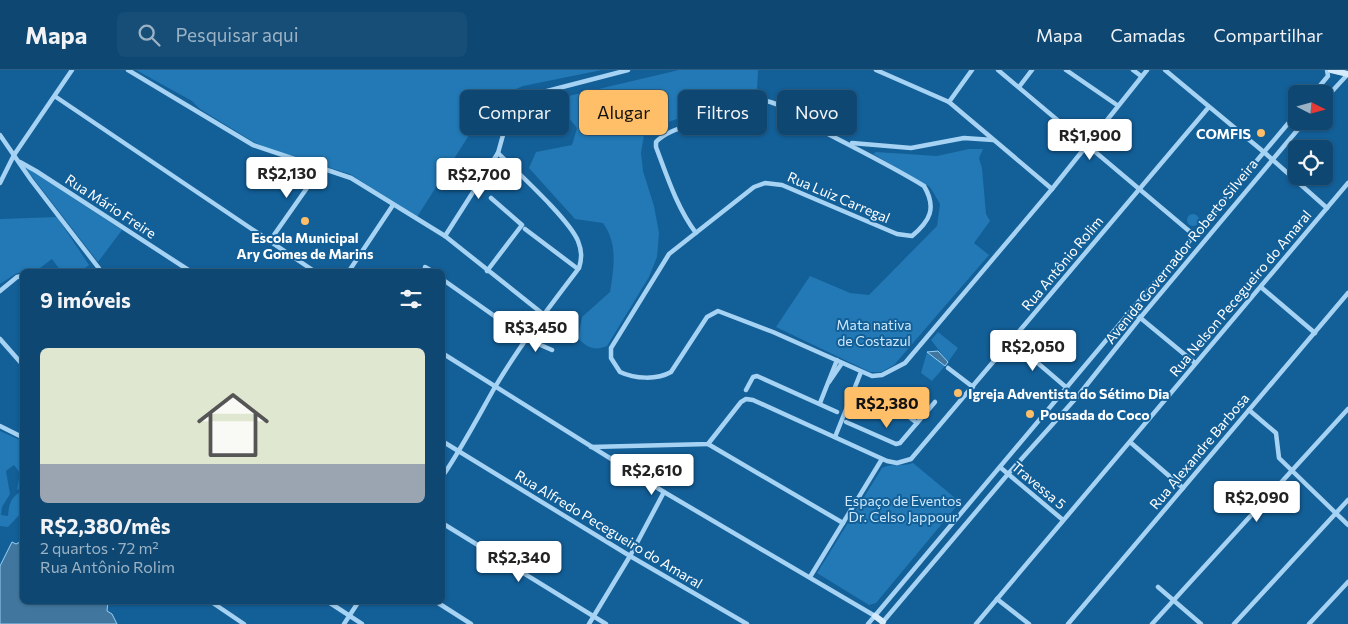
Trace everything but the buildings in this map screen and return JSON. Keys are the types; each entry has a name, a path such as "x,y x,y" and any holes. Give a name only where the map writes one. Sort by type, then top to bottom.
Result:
{"main road":[{"path":"1331,70 1348,74"},
{"path":"875,616 883,623"}],"street":[{"path":"0,183 14,155 56,97 72,70"},
{"path":"128,70 253,145 351,178 445,236 543,314"},
{"path":"445,236 498,153 508,117 524,97 628,70"},
{"path":"876,70 949,102 1052,189"},
{"path":"949,102 972,70"},
{"path":"998,70 1195,236"},
{"path":"1019,87 1032,70"},
{"path":"1066,70 1117,105"},
{"path":"1133,70 1141,76"},
{"path":"820,404 829,382 831,371 837,360 872,376 882,375 905,363 1052,189 1117,105 1147,70"},
{"path":"1165,70 1208,108 1265,153 1326,208"},
{"path":"1320,85 1328,76 1327,70"},
{"path":"1333,90 1348,74"},
{"path":"56,97 309,269"},
{"path":"696,233 669,181 656,147 657,140 744,103 758,100 778,105 810,125 848,142 876,147 910,148 964,138 994,140"},
{"name":"Rua Antônio Rolim","path":"708,444 741,402 746,399 753,400 882,459 896,463 911,459 1208,108"},
{"name":"Avenida Governador Roberto Silveira","path":"868,624 1288,124"},
{"name":"Avenida Governador Roberto Silveira","path":"883,623 1008,474 1077,397 1140,318 1297,130"},
{"path":"0,135 100,269"},
{"name":"Rua Luiz Carregal","path":"837,360 718,311 707,317 672,372 663,377 646,378 620,372 611,358 611,348 669,254 754,187 765,183 774,183 897,234 912,236 927,221 930,214 931,198 924,186 848,142"},
{"path":"445,473 459,452 495,387 527,338 578,269 581,252 577,239 545,201 498,153"},
{"name":"Rua Mário Freire","path":"20,162 187,269"},
{"path":"269,242 321,168"},
{"name":"Rua Nelson Pecegueiro do Amaral","path":"976,624 1195,363 1262,288 1348,183"},
{"path":"487,271 522,225 491,198"},
{"path":"350,269 393,204"},
{"path":"525,229 578,269"},
{"path":"425,267 428,269"},
{"path":"0,291 16,277 20,276"},
{"path":"445,281 527,338 552,350"},
{"path":"1262,288 1315,333"},
{"name":"Rua Alexandre Barbosa","path":"1068,624 1348,293"},
{"path":"1132,311 1195,363"},
{"path":"0,339 20,362"},
{"path":"1012,341 1067,388"},
{"path":"445,355 664,492 875,616"},
{"path":"829,382 842,363"},
{"path":"948,368 973,387"},
{"path":"835,437 861,372"},
{"path":"746,390 753,377 757,376 837,412"},
{"path":"846,422 896,444 903,440 935,402"},
{"path":"895,406 917,423"},
{"path":"1152,624 1348,409"},
{"path":"1249,410 1276,433 1279,458 1348,524"},
{"path":"0,426 20,436"},
{"name":"Rua Alfredo Pecegueiro do Amaral","path":"445,442 630,556 747,624"},
{"path":"1130,442 1183,488"},
{"path":"591,447 708,444 843,523"},
{"path":"810,577 882,459"},
{"name":"Travessa 5","path":"1000,468 1063,520"},
{"path":"589,624 630,556 664,492"},
{"path":"1234,624 1348,500"},
{"path":"445,525 606,624"},
{"path":"1309,624 1348,582"},
{"path":"1158,587 1201,624"},
{"path":"997,599 1029,624"},
{"path":"214,604 244,624"},
{"path":"332,604 362,624"},
{"path":"344,624 357,604"},
{"path":"440,604 471,624"}],"green space":[{"path":"136,70 602,70 523,86 513,90 460,90 460,135 469,135 417,217 350,174 266,148 252,141 200,109 192,101"},
{"path":"679,70 758,70 757,90 678,90 678,119 668,122 668,90 594,90"},
{"path":"579,94 579,135 644,135 641,153 643,171 654,206 659,233 657,257 649,277 607,346 599,348 591,348 578,338 582,317 610,292 614,256 608,231 603,223 575,219 529,168 536,152 572,145 577,128 569,118 569,96"},
{"name":"Mata nativa de Costazul","path":"969,149 983,149 979,158 982,168 986,214 990,221 974,243 989,255 894,365 881,372 870,372 776,327 810,276 850,293 869,295 937,226 940,204 930,187 873,154 876,152 937,156"},
{"path":"23,165 122,230 98,262"},
{"path":"1193,214 1199,220 1193,226 1187,220"},
{"path":"57,217 89,265 84,269 60,269 52,259 39,269 20,269 20,273 0,284 0,219"},
{"path":"938,332 958,348 948,362 931,340"},
{"path":"927,352 945,366 932,381 921,373"},
{"path":"0,431 20,440 20,473 14,465 6,471 10,494 2,507 1,515 8,516 11,501 20,492 20,514 8,527 0,526"},
{"path":"642,454 632,470 607,455"},
{"name":"Espaço de Eventos Dr. Celso Jappour","path":"913,463 960,502 876,603 869,605 817,573 882,468"},
{"path":"20,473 20,488 17,490"}],"shaded area":[{"path":"938,351 948,362 945,366 927,352"},
{"path":"12,542 16,544 20,542 20,604 108,604 107,611 112,614 117,624 0,624 0,566"}],"place":[{"name":"COMFIS","path":"1261,133"},
{"name":"Escola Municipal Ary Gomes de Marins","path":"305,221"},
{"name":"Igreja Adventista do Sétimo Dia","path":"958,393"},
{"name":"Pousada do Coco","path":"1030,414"}]}
